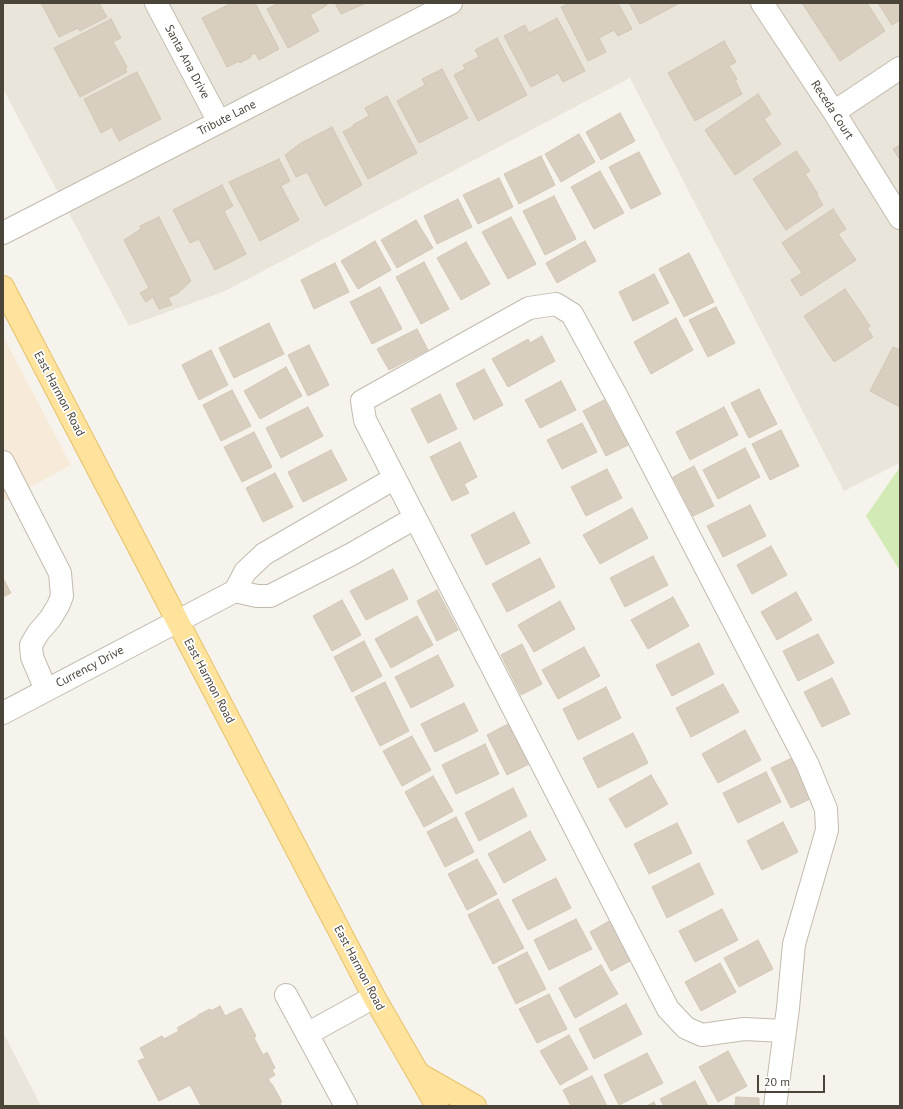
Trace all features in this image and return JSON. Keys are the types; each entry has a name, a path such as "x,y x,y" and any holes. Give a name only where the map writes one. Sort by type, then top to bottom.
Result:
{"main road":[{"name":"East Harmon Road","path":"3,287 374,997 436,1106"},
{"name":"East Harmon Road","path":"418,1073 475,1106"}],"street":[{"name":"Santa Ana Drive","path":"156,3 219,122"},
{"name":"Tribute Lane","path":"3,233 450,3"},
{"name":"Receda Court","path":"762,3 834,112 900,218"},
{"path":"834,112 900,68"},
{"path":"775,1106 784,1031 794,944 827,830 826,809 804,756 572,314 556,304 529,308 362,401 365,420 668,1010 686,1028 702,1035 744,1029 784,1031"},
{"path":"3,462 60,573 62,596 50,619 38,633 32,645 32,658 46,690"},
{"path":"395,478 264,554 245,572 235,592 257,596 270,596 350,555 415,518"},
{"name":"Currency Drive","path":"3,713 235,592"},
{"path":"286,995 346,1106"},
{"path":"307,1034 374,997"}],"shaded area":[{"path":"3,3 900,3 900,463 844,491 630,78 225,291 129,326 3,89"},
{"path":"3,336 71,465 3,502"},
{"path":"3,1032 41,1106 3,1106"}],"green space":[{"path":"900,467 900,571 866,516"}],"building":[{"path":"41,3 99,3 107,17 80,31 78,28 59,37"},
{"path":"232,3 255,3 279,49 259,60 255,53 240,63 239,61 227,67 202,18"},
{"path":"279,3 326,3 327,5 310,15 319,31 288,48 267,9"},
{"path":"335,3 366,3 341,14"},
{"path":"570,3 618,3 632,29 618,36 614,30 599,38 606,52 588,61 561,7"},
{"path":"629,3 680,3 640,24"},
{"path":"802,3 867,3 885,31 840,61"},
{"path":"878,3 900,3 900,20 892,25"},
{"path":"557,18 585,71 563,82 558,73 531,87 504,36 525,25 529,33"},
{"path":"111,19 121,38 113,42 127,67 125,68 127,72 80,97 54,48"},
{"path":"497,38 527,95 478,121 454,75 465,69 463,65 479,57 475,50"},
{"path":"724,41 736,62 729,66 737,79 735,80 742,94 695,121 668,73"},
{"path":"442,69 468,118 419,143 397,101 425,85 422,79"},
{"path":"137,72 161,119 119,141 112,127 101,133 84,99"},
{"path":"758,94 771,114 764,119 781,144 735,175 705,130"},
{"path":"387,96 417,153 368,179 343,132 369,116 365,108"},
{"path":"620,113 635,141 601,160 586,132"},
{"path":"332,127 362,185 325,206 307,172 296,177 285,155 301,143"},
{"path":"579,134 595,162 561,182 545,154"},
{"path":"900,145 900,160 893,149"},
{"path":"796,151 810,171 805,174 823,205 786,230 753,179"},
{"path":"639,152 661,194 631,209 609,167"},
{"path":"541,156 555,185 519,204 504,174"},
{"path":"279,159 290,181 281,186 299,220 260,241 229,182"},
{"path":"600,171 624,213 594,229 571,187"},
{"path":"499,178 513,207 478,224 463,195"},
{"path":"222,185 233,206 224,211 246,254 215,270 199,239 190,243 173,210"},
{"path":"554,196 576,239 545,255 523,211"},
{"path":"458,199 472,227 437,244 424,216"},
{"path":"833,209 846,229 838,234 856,260 801,296 791,280 802,273 782,243"},
{"path":"159,217 191,281 178,293 168,298 172,305 159,309 153,297 146,302 140,293 149,288 124,240 141,229 140,226"},
{"path":"511,217 536,264 508,279 482,232"},
{"path":"416,220 433,248 397,268 381,240"},
{"path":"375,241 391,270 358,289 341,261"},
{"path":"585,241 596,261 557,283 546,263"},
{"path":"466,242 490,284 461,300 437,258"},
{"path":"689,253 714,302 684,317 659,269"},
{"path":"424,262 449,309 421,324 396,277"},
{"path":"335,263 349,292 314,309 301,280"},
{"path":"654,274 669,303 633,321 619,292"},
{"path":"380,287 402,329 372,344 350,302"},
{"path":"845,289 870,326 867,328 873,337 834,362 804,316"},
{"path":"716,307 735,343 708,357 689,320"},
{"path":"676,318 693,350 651,374 634,342"},
{"path":"269,323 284,354 234,378 219,348"},
{"path":"417,329 428,350 389,370 377,349"},
{"path":"542,336 555,361 508,387 492,359 528,339 530,343"},
{"path":"309,345 329,385 308,396 288,355"},
{"path":"893,347 900,350 900,407 870,391"},
{"path":"211,350 228,385 199,400 182,365"},
{"path":"286,367 302,396 260,419 244,391"},
{"path":"484,369 503,405 474,420 456,384"},
{"path":"561,381 576,410 540,428 525,400"},
{"path":"759,389 777,424 749,438 731,403"},
{"path":"232,390 251,426 221,441 203,405"},
{"path":"440,394 457,429 428,443 411,409"},
{"path":"604,400 628,445 606,456 583,411"},
{"path":"308,407 323,436 281,458 266,428"},
{"path":"724,407 738,435 690,460 676,432"},
{"path":"582,423 597,452 562,469 547,440"},
{"path":"781,430 799,466 770,480 752,444"},
{"path":"254,432 272,467 242,482 224,447"},
{"path":"460,442 477,477 464,484 469,493 452,501 430,457"},
{"path":"745,448 760,477 718,499 703,470"},
{"path":"331,450 347,480 303,502 288,472"},
{"path":"694,466 714,506 693,516 673,477"},
{"path":"607,469 622,498 586,516 571,487"},
{"path":"275,473 293,507 263,522 246,488"},
{"path":"750,505 766,536 723,557 707,526"},
{"path":"632,508 648,538 600,564 583,535"},
{"path":"514,512 530,543 486,565 471,535"},
{"path":"771,546 787,575 752,594 737,565"},
{"path":"653,556 668,585 625,607 610,578"},
{"path":"540,558 555,587 507,612 492,584"},
{"path":"393,569 408,599 366,620 350,591"},
{"path":"3,578 11,593 3,597"},
{"path":"437,590 458,630 437,641 417,601"},
{"path":"796,592 812,620 777,640 761,612"},
{"path":"673,597 689,626 648,649 631,620"},
{"path":"342,600 361,635 332,651 313,616"},
{"path":"560,601 575,629 534,652 518,625"},
{"path":"417,616 433,645 391,668 375,639"},
{"path":"818,634 834,663 798,681 783,651"},
{"path":"364,641 382,676 352,692 334,657"},
{"path":"699,643 714,674 672,696 656,665"},
{"path":"522,644 542,684 521,695 501,655"},
{"path":"584,647 600,676 558,699 542,670"},
{"path":"438,655 454,686 411,708 395,677"},
{"path":"832,678 850,714 822,727 804,692"},
{"path":"385,682 409,731 380,746 355,697"},
{"path":"723,684 739,712 691,737 676,708"},
{"path":"606,687 621,718 578,740 563,709"},
{"path":"464,703 478,731 435,752 421,724"},
{"path":"508,724 529,764 507,775 487,735"},
{"path":"745,730 761,760 718,783 702,754"},
{"path":"633,733 648,763 598,788 583,758"},
{"path":"412,736 431,770 402,786 383,751"},
{"path":"485,744 499,774 456,794 442,765"},
{"path":"792,758 812,798 791,808 771,768"},
{"path":"766,772 781,802 738,823 723,793"},
{"path":"651,775 668,804 626,828 609,799"},
{"path":"433,776 453,811 424,827 405,792"},
{"path":"513,788 527,816 479,841 465,813"},
{"path":"456,817 474,852 445,867 427,832"},
{"path":"783,822 798,852 762,870 747,841"},
{"path":"677,823 692,853 649,874 634,844"},
{"path":"530,831 546,860 504,883 488,854"},
{"path":"477,859 497,894 467,910 448,874"},
{"path":"699,863 714,894 667,918 652,887"},
{"path":"556,878 571,908 528,930 512,900"},
{"path":"498,899 524,948 493,964 468,915"},
{"path":"722,909 738,940 695,962 679,931"},
{"path":"576,919 592,949 549,970 534,940"},
{"path":"611,920 632,960 611,971 590,932"},
{"path":"758,940 773,969 739,987 724,958"},
{"path":"527,952 546,989 516,1004 498,967"},
{"path":"720,963 736,992 701,1011 685,982"},
{"path":"601,965 618,994 575,1018 559,988"},
{"path":"549,994 567,1029 537,1043 519,1009"},
{"path":"626,1004 642,1034 594,1059 579,1029"},
{"path":"220,1006 225,1016 241,1008 256,1036 254,1038 263,1055 267,1052 275,1068 272,1070 275,1075 268,1079 282,1102 280,1103 281,1106 201,1106 190,1085 159,1101 138,1061 145,1058 140,1048 162,1036 164,1039 179,1031 177,1028 198,1015 210,1009 211,1011"},
{"path":"569,1035 588,1069 560,1085 540,1051"},
{"path":"728,1051 747,1086 718,1102 699,1067"},
{"path":"647,1053 663,1083 619,1105 604,1075"},
{"path":"592,1076 607,1106 571,1106 563,1090"},
{"path":"695,1081 708,1106 664,1106 660,1099"},
{"path":"736,1097 759,1098 759,1106 735,1106"},
{"path":"654,1102 656,1106 647,1106"}]}
